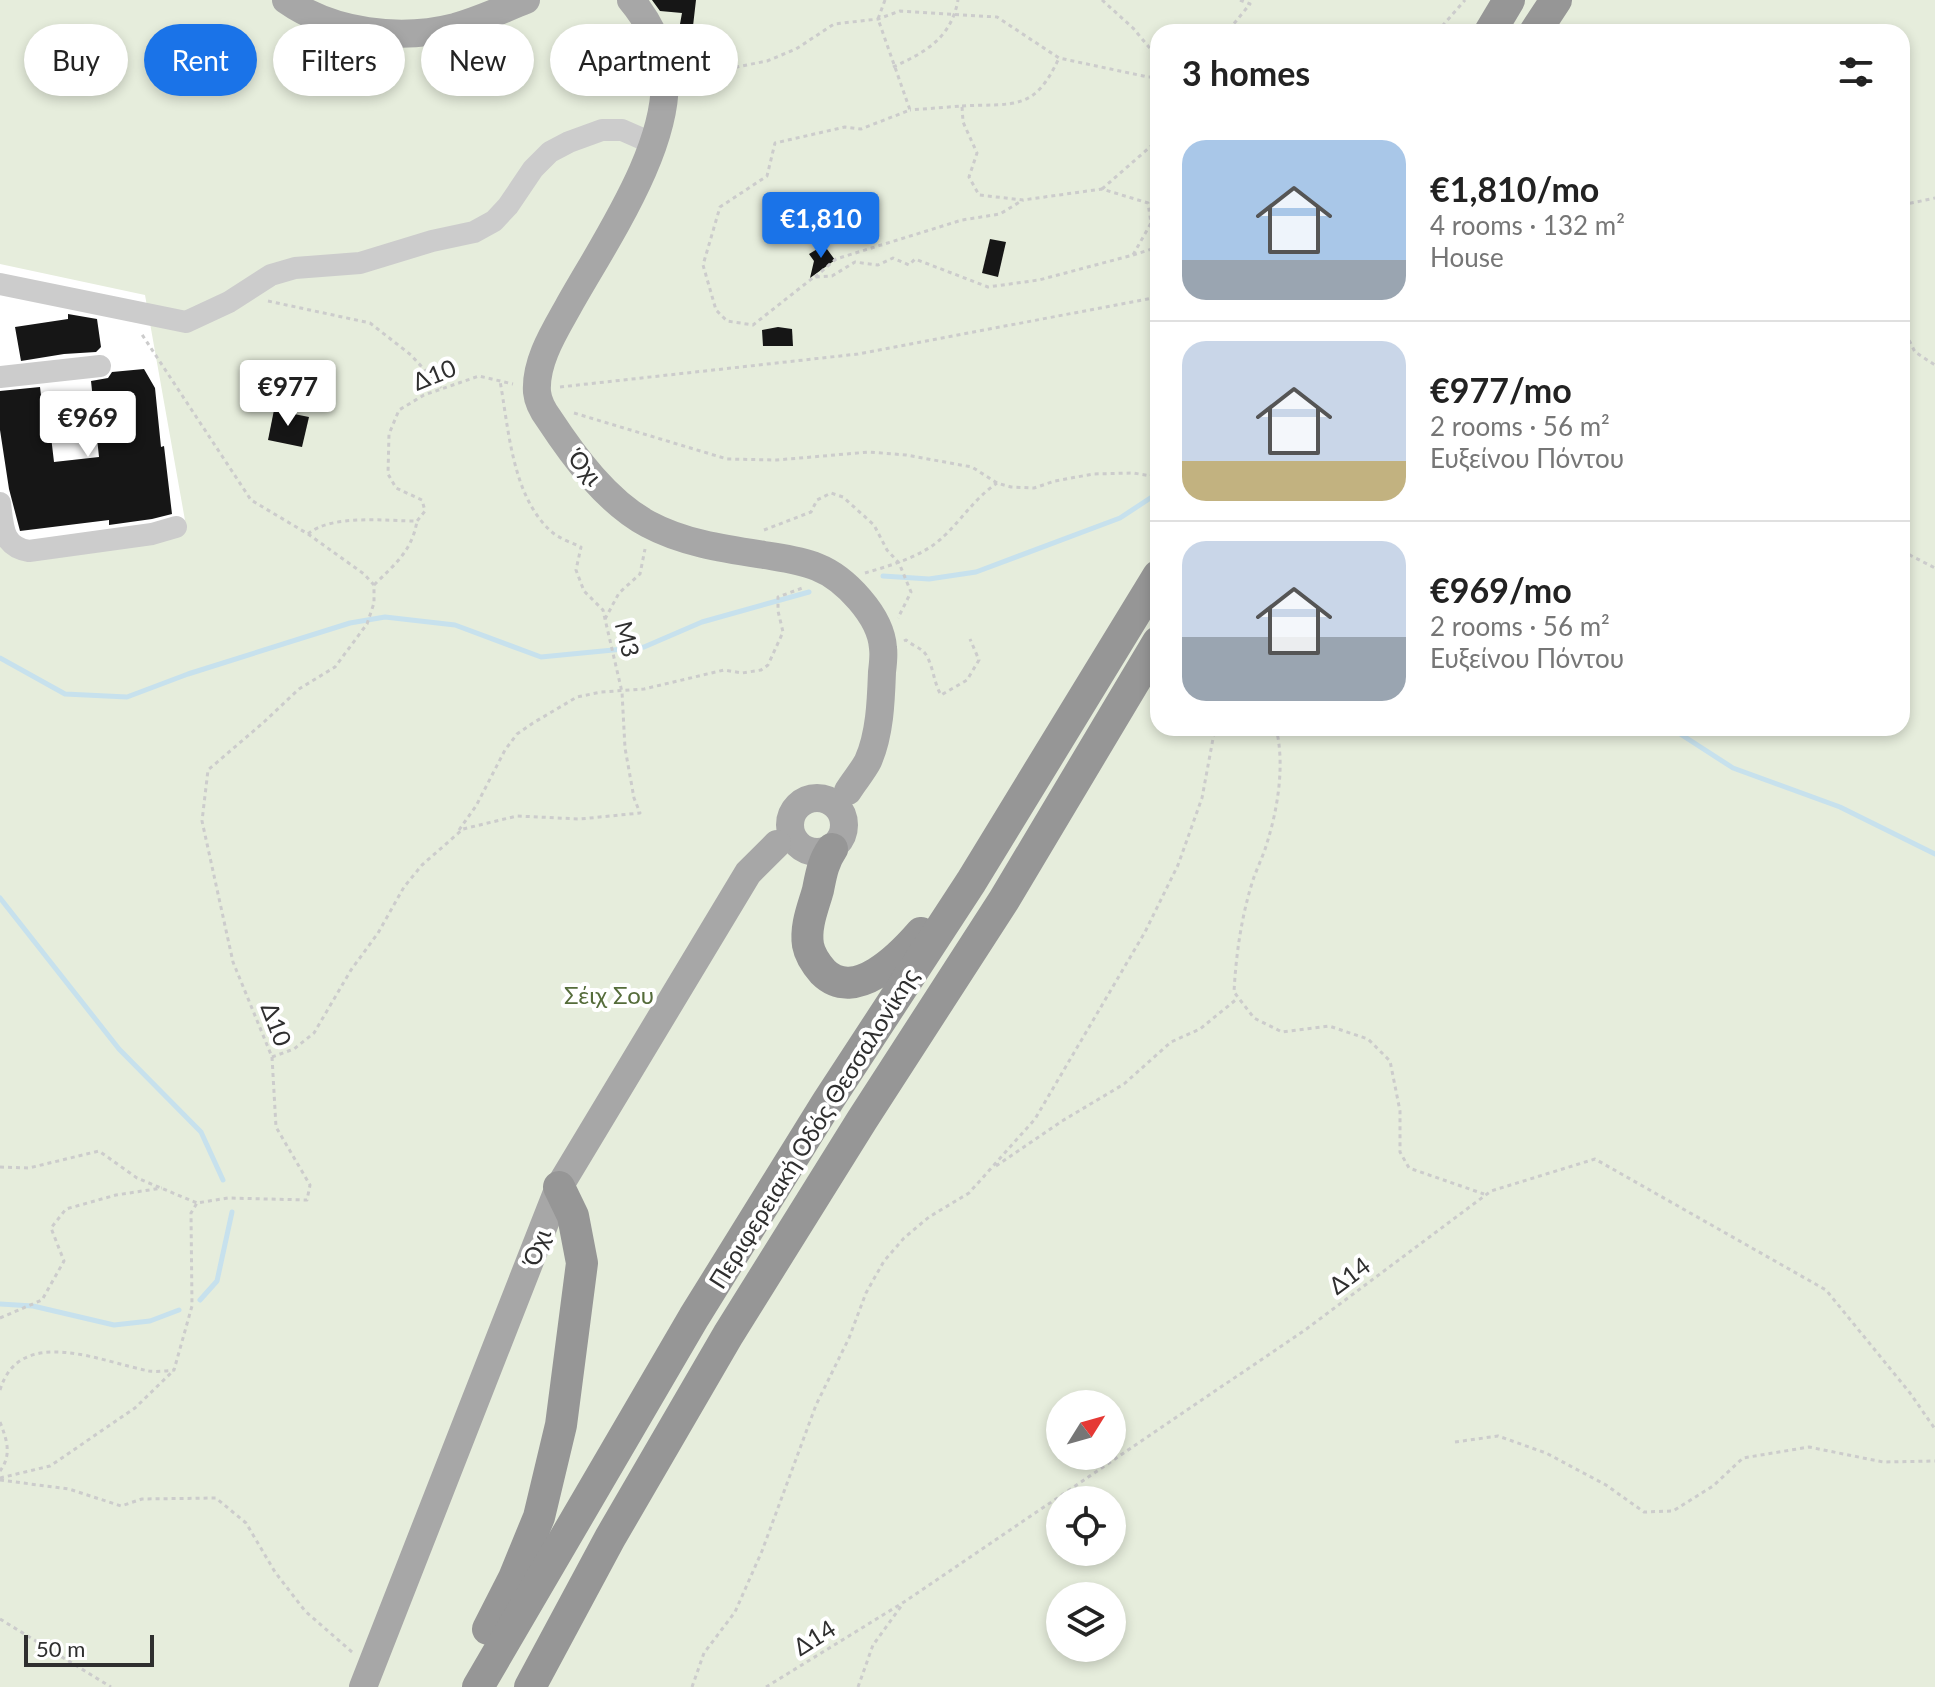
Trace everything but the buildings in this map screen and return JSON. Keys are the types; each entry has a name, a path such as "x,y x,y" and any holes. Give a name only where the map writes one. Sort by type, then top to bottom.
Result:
{"highway":[{"path":"1495,24 1509,0"},
{"path":"1540,24 1556,0"},
{"name":"Περιφερειακή Οδός Θεσσαλονίκης","path":"478,1687 694,1317 828,1101 971,882 1150,589"},
{"name":"Περιφερειακή Οδός Θεσσαλονίκης","path":"530,1687 610,1538 728,1335 1004,900 1150,655"},
{"path":"832,849 821,872 807,935 814,962 827,976 838,981 869,978 893,962 971,882"},
{"path":"458,1687 529,1543 555,1457 582,1263 573,1216 559,1187"}],"main road":[{"path":"286,0 300,9 346,26 409,33 458,26 526,0"},
{"path":"537,389 539,371 554,333 623,208 654,144 664,101 664,70 651,31 631,0"},
{"name":"Όχι","path":"537,389 544,411 580,460 617,501 651,525 701,544 817,567 841,581 863,603 883,645 882,690 876,733 868,761 839,802"},
{"path":"806,800 839,802 843,836 832,849 814,853 788,837 793,812 806,800"},
{"name":"Όχι","path":"367,1678 559,1187 748,873 788,837"}],"street":[{"path":"0,284 186,322 207,314 271,275 295,268 360,263 474,232 494,221 533,169 550,152 569,142 602,130 622,130 654,144"},
{"path":"0,377 100,366"},
{"path":"0,503 4,535 15,548 29,551 152,534 176,527"}],"path":[{"path":"885,0 878,19 910,110"},
{"path":"893,67 922,54 942,39 955,16 958,0"},
{"path":"1102,0 1150,48"},
{"path":"1234,24 1250,4 1240,0"},
{"path":"1444,24 1465,0"},
{"path":"738,67 767,61 796,49 834,24 878,19 900,11 997,17 1059,58 1150,77"},
{"path":"1023,200 1000,214 962,220 836,259 753,325 727,321 716,310 703,265 720,207 767,176 775,143 845,127 861,129 910,110 1025,102 1048,82 1059,58"},
{"path":"962,106 963,122 977,153 969,177 979,195 1023,200 1102,189 1148,203 1150,216"},
{"path":"1102,189 1150,147"},
{"path":"1910,203 1935,198"},
{"path":"1133,255 1150,225"},
{"path":"814,277 832,276 855,262 878,265 893,258 909,265 915,259 988,287 1039,280 1150,250"},
{"path":"241,295 370,323 411,355 442,389"},
{"name":"Δ10","path":"417,521 425,511 422,500 396,488 388,474 389,434 399,410 424,395 479,376 537,389 858,354 1150,299"},
{"path":"120,309 251,500 308,534 364,574 374,585 400,559 413,539 417,521 332,522 317,526 308,534"},
{"path":"1910,342 1915,352 1935,365"},
{"name":"Μ3","path":"500,381 512,452 526,493 540,518 554,534 581,547 576,570 584,591 603,610 622,692 724,670 742,673 761,670 768,665 783,632 778,597 805,587"},
{"path":"566,411 727,459 777,460 869,452 906,455 972,467 997,483 1034,488 1093,474 1150,476"},
{"path":"863,573 899,563 942,539 970,504 997,483"},
{"path":"605,619 619,593 640,574 651,525"},
{"path":"1910,555 1935,568"},
{"name":"Δ10","path":"197,1203 228,1198 307,1200 310,1185 276,1127 272,1057 233,962 202,821 208,770 299,689 335,667 367,624 374,603 374,585"},
{"path":"272,1057 294,1049 314,1033 404,887 457,833 517,734 577,697 622,692 625,748 634,798 640,813 580,819 517,816 457,833"},
{"path":"692,1687 704,1653 735,1612 785,1491 816,1405 872,1282 884,1261 904,1238 929,1217 969,1193 1035,1119 1145,932 1178,865 1202,798 1214,736"},
{"path":"1278,736 1280,778 1268,842 1252,882 1236,952 1234,992 1254,1018 1282,1032 1329,1026 1368,1039 1390,1061 1400,1111 1400,1152 1409,1168 1486,1195"},
{"path":"989,1171 1062,1121 1124,1084 1171,1042 1200,1029 1238,998"},
{"path":"0,1167 29,1168 99,1151 137,1178 197,1203 191,1213 192,1306 174,1370 135,1408 50,1466 0,1479"},
{"name":"Δ14","path":"766,1687 904,1602 1305,1330 1486,1195 1595,1159 1826,1290 1935,1428"},
{"path":"0,1318 42,1300 64,1261 51,1228 66,1209 116,1195 162,1188"},
{"path":"0,1390 5,1374 17,1360 36,1354 71,1352 153,1372 174,1370"},
{"path":"0,1422 8,1445 6,1464 0,1471"},
{"path":"1455,1442 1498,1436 1546,1453 1606,1485 1644,1512 1673,1511 1713,1486 1743,1458 1809,1447 1883,1462 1935,1461"},
{"path":"0,1479 69,1489 121,1506 142,1499 216,1498 246,1523 275,1572 305,1611 367,1678"},
{"path":"858,1687 873,1645 904,1602"},
{"path":"0,1619 111,1687"}],"green space":[{"name":"Σέιχ Σου","path":"0,0 1935,0 1935,1687 0,1687 0,544 186,526 145,295 0,264"}],"waterway":[{"path":"883,576 929,579 976,572 1120,518 1150,498"},
{"path":"0,658 65,694 127,697 188,674 350,623 385,617 455,625 541,657 644,647 702,622 809,592"},
{"path":"1683,736 1733,768 1840,807 1935,854"},
{"path":"0,898 119,1049 201,1132 223,1180"},
{"path":"200,1300 217,1281 232,1212"},
{"path":"0,1304 33,1306 114,1325 150,1321 179,1310"}]}
